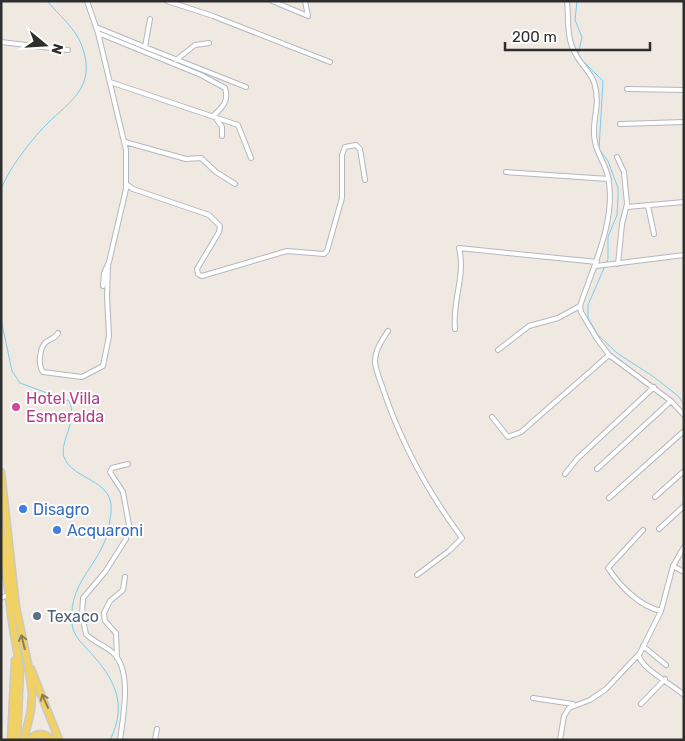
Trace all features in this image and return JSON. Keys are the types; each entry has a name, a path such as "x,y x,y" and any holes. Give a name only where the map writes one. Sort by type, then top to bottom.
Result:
{"main road":[{"path":"1,472 21,687 17,740"},
{"path":"1,531 11,594 28,664 32,701 24,740"},
{"path":"11,740 16,648"},
{"path":"28,664 59,740"},
{"path":"30,740 40,734 45,734 52,740"}],"street":[{"path":"87,1 98,33 125,142 126,184 108,264 104,273 103,286"},
{"path":"167,1 213,16 330,62"},
{"path":"273,1 308,16 305,1"},
{"path":"567,1 568,23 573,49 588,70 599,101 594,126 595,142 608,179 610,197 597,264 580,306 581,312 609,354 654,387 684,415"},
{"path":"145,47 150,19"},
{"path":"96,27 246,87"},
{"path":"98,33 201,75 225,88 227,96 225,104 214,116"},
{"path":"1,42 68,50"},
{"path":"176,60 195,45 209,43"},
{"path":"110,82 238,125 251,158"},
{"path":"627,89 684,90"},
{"path":"214,116 222,127 222,136"},
{"path":"620,124 684,122"},
{"path":"125,142 186,159 201,158 216,172 235,184"},
{"path":"126,184 133,189 209,215 216,220 220,226 219,232 197,269 198,274 202,276 287,252 324,254 327,250 342,198 342,155 345,147 356,145 360,148 365,180"},
{"path":"616,264 622,224 627,207 624,172 617,157"},
{"path":"506,172 608,179"},
{"path":"627,207 684,202"},
{"path":"648,206 654,234"},
{"path":"454,329 453,310 462,269 459,248 597,264 616,264 684,255"},
{"path":"58,332 41,350 40,367 43,372 85,376 103,366 108,342 108,264"},
{"path":"498,350 529,326 558,318 580,306"},
{"path":"388,330 377,351 375,361 385,394 405,444 434,500 462,538 449,551 417,575"},
{"path":"492,417 508,437 522,432 609,354"},
{"path":"565,474 577,458 654,387"},
{"path":"597,470 671,401"},
{"path":"609,498 684,431"},
{"path":"117,658 112,652 86,634 83,629 82,600 105,572 126,539 129,525 123,492 110,472 112,468 128,464"},
{"path":"655,497 684,471"},
{"path":"659,529 684,506"},
{"path":"642,530 608,568 618,581 635,597 649,607 661,611"},
{"path":"560,740 566,713 571,706 590,700 606,690 640,653 661,611 673,566 684,546"},
{"path":"673,566 684,572"},
{"path":"120,740 125,691 117,658 116,634 105,621 104,613 110,601 123,590 125,577"},
{"path":"1,598 11,594"},
{"path":"644,646 666,665"},
{"path":"640,653 639,659 642,665 665,679 684,695"},
{"path":"641,704 665,679"},
{"path":"533,698 578,704"},
{"path":"155,740 157,729"}],"waterway":[{"path":"1,189 14,165 31,142 77,94 83,85 86,74 86,61 79,40 47,1"},
{"path":"577,1 575,20 582,37 578,56 603,81 599,149 608,161 618,188 617,215 608,237 608,259 588,305 588,318 598,335 617,353 654,377 678,396 684,404"},
{"path":"1,319 12,371 20,383 69,401 72,416 64,444 64,457 73,469 101,487 107,493 111,502 107,535 102,548 81,582 72,607 72,623 76,635 106,672 116,692 118,715 110,740"}],"place":[{"name":"Hotel Villa Esmeralda","path":"16,407"},
{"name":"Disagro","path":"23,509"},
{"name":"Acquaroni","path":"57,530"},
{"name":"Texaco","path":"37,616"}]}
